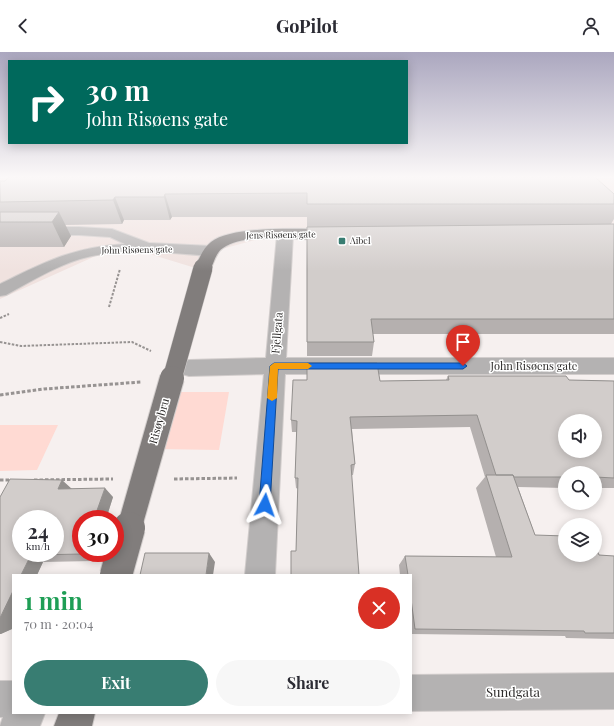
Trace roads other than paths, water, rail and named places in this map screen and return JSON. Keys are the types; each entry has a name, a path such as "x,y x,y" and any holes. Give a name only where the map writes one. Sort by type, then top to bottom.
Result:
{"main road":[{"name":"Jens Risøens gate","path":"207,259 217,245 239,236 353,234"},
{"name":"Risøy bru","path":"116,574 207,259"},
{"path":"73,726 77,714"}],"street":[{"path":"0,230 112,233 150,248"},
{"name":"Fjellgata","path":"260,574 274,366 285,235"},
{"name":"John Risøens gate","path":"0,291 74,256 105,250 150,248 207,259"},
{"name":"John Risøens gate","path":"189,368 274,366 614,366"},
{"name":"Sundgata","path":"412,693 614,691"},
{"path":"0,699 12,699"},
{"path":"18,726 26,714"}],"place":[{"name":"Aibel","path":"342,241"}]}
